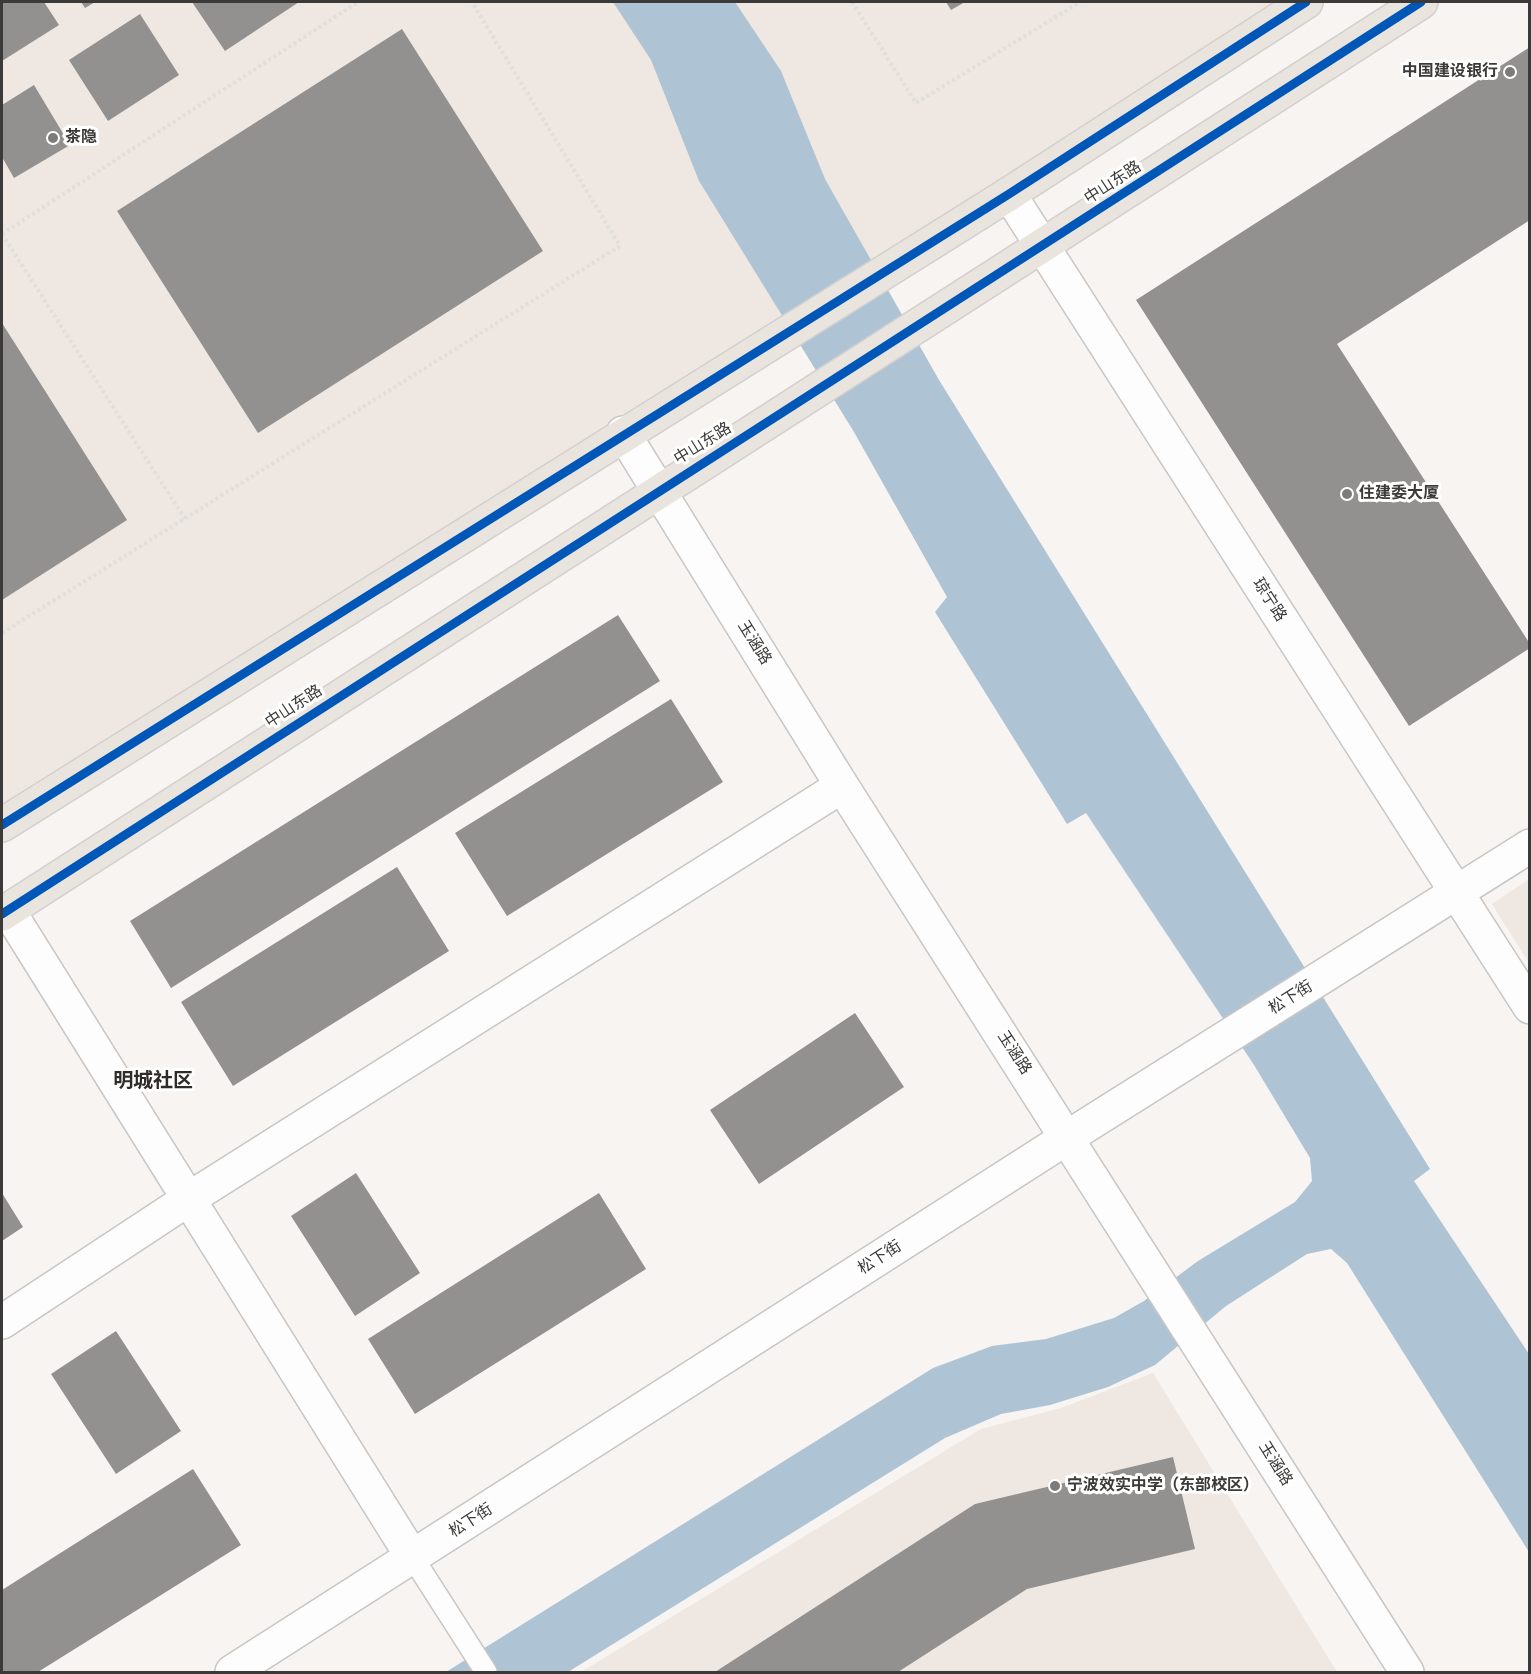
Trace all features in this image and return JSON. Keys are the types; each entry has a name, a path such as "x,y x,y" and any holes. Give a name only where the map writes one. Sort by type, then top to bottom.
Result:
{"main road":[{"path":"2,825 623,433 1009,194 1306,2"},
{"name":"中山东路","path":"5,912 659,489 1042,247 1421,2"}],"street":[{"name":"琼宁路","path":"1009,194 1530,1007"},
{"name":"玉涵路","path":"623,433 842,786 1068,1137 1407,1672"},
{"path":"2,1322 187,1200 842,786"},
{"name":"松下街","path":"232,1672 1068,1137 1530,846"},
{"path":"5,912 413,1558"}],"lane":[{"path":"413,1558 486,1672"}],"path":[{"path":"184,519 2,234 358,2"},
{"path":"2,633 620,246 472,2"},
{"path":"852,2 916,103 1080,2"}],"shaded area":[{"path":"2,2 1306,2 2,825"},
{"path":"1529,879 1529,963 1492,904"},
{"name":"宁波效实中学（东部校区）","path":"1153,1373 1337,1672 581,1672 981,1429 1061,1408"}],"water":[{"path":"613,2 735,2 781,71 825,179 939,380 1430,1169 1414,1181 1529,1354 1529,1552 1347,1263 1331,1249 1307,1254 1226,1306 1155,1365 1108,1387 1050,1405 1001,1414 945,1438 568,1672 446,1672 933,1368 992,1346 1046,1339 1114,1318 1144,1301 1198,1261 1295,1202 1312,1181 1310,1158 1254,1065 1086,813 1067,824 935,612 947,597 854,432 699,181 651,60"}],"building":[{"path":"2,2 44,2 59,25 2,61"},
{"path":"81,2 95,2 85,8"},
{"path":"192,2 299,2 225,51"},
{"path":"946,2 965,2 951,10"},
{"path":"140,14 179,75 108,121 69,60"},
{"path":"402,29 543,251 258,433 117,211"},
{"name":"住建委大厦","path":"1530,47 1530,220 1337,344 1530,644 1530,648 1409,726 1136,300"},
{"path":"34,85 70,145 14,178 2,157 2,105"},
{"path":"2,323 127,520 2,600"},
{"path":"618,615 660,681 171,988 130,921"},
{"path":"671,699 723,782 507,916 455,833"},
{"path":"397,867 449,951 233,1086 181,1002"},
{"path":"855,1013 904,1087 759,1184 710,1110"},
{"path":"356,1173 420,1273 355,1316 291,1216"},
{"path":"2,1193 23,1227 2,1241"},
{"path":"599,1193 646,1269 415,1414 368,1339"},
{"path":"116,1331 181,1431 116,1474 51,1374"},
{"path":"1173,1457 1195,1549 1027,1589 898,1672 715,1672 975,1504"},
{"path":"193,1469 241,1545 38,1672 2,1672 2,1590"}],"cycle path":[{"path":"2,825 1009,194 1306,2"},
{"path":"2,914 1421,2"}],"place":[{"name":"中国建设银行","path":"1510,72"},
{"name":"茶隐","path":"53,138"},
{"name":"住建委大厦","path":"1347,494"},
{"name":"宁波效实中学（东部校区）","path":"1055,1486"}],"district":[{"name":"明城社区","path":"153,1082"}]}
